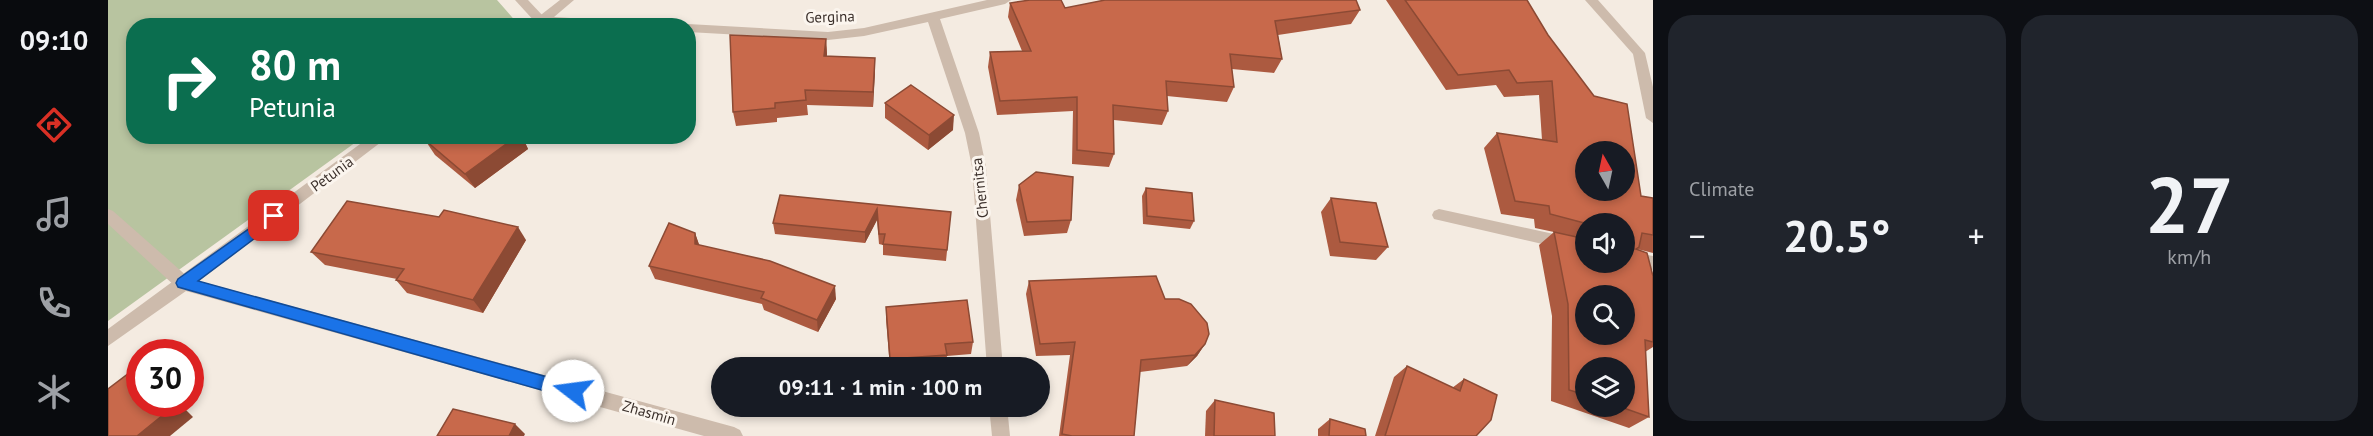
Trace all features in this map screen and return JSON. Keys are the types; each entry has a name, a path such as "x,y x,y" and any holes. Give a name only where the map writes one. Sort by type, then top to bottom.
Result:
{"street":[{"path":"521,0 533,18"},
{"path":"543,18 568,0"},
{"name":"Gergina","path":"696,28 828,36 864,32 1005,0"},
{"path":"1591,0 1639,53 1653,118"},
{"name":"Chernitsa","path":"932,15 972,133 979,167 994,357"},
{"path":"1639,53 1653,53"},
{"name":"Petunia","path":"108,339 371,144"},
{"path":"108,215 183,283"},
{"path":"1439,215 1575,246"},
{"path":"1635,259 1653,263"},
{"name":"Zhasmin","path":"183,283 734,436"},
{"path":"999,417 1001,436"}],"green space":[{"path":"108,0 497,0 513,18 126,18 126,144 353,144 108,321"}],"building":[{"path":"1030,0 1061,0 1065,8 1105,0 1356,0 1360,10 1275,21 1282,59 1230,54 1234,87 1166,81 1168,111 1113,105 1114,154 1077,150 1077,97 1000,101 990,52 1031,51 1010,3"},
{"path":"1405,0 1527,0 1548,35 1594,96 1627,104 1633,141 1575,141 1575,201 1635,201 1635,157 1641,196 1653,198 1653,235 1642,233 1639,247 1636,249 1647,253 1653,276 1653,342 1645,340 1649,417 1635,412 1635,357 1575,357 1575,392 1569,390 1568,304 1554,232 1575,237 1575,273 1635,273 1635,213 1575,213 1575,221 1550,214 1549,206 1515,201 1497,133 1557,142 1552,81 1517,83 1509,70 1458,75"},
{"path":"730,35 826,39 824,56 875,58 873,92 805,90 806,100 775,103 775,108 733,112"},
{"path":"911,85 954,115 929,135 885,103"},
{"path":"430,144 506,144 465,174"},
{"path":"1036,172 1073,177 1071,220 1027,222 1019,185"},
{"path":"1146,188 1192,193 1194,221 1147,216"},
{"path":"780,195 951,212 947,250 883,244 885,234 879,234 877,209 865,232 773,223"},
{"path":"1331,198 1376,203 1388,247 1340,242"},
{"path":"347,201 439,217 444,210 518,227 473,300 396,280 404,269 311,252"},
{"path":"669,223 695,233 695,244 770,261 835,286 817,320 761,298 764,292 649,266"},
{"path":"1156,276 1165,299 1179,299 1191,304 1207,323 1209,334 1205,344 1195,355 1141,360 1134,436 1062,434 1075,342 1040,344 1029,281"},
{"path":"967,300 973,342 945,344 947,355 890,357 886,307"},
{"path":"1407,366 1460,391 1464,379 1497,395 1491,420 1476,436 1385,436"},
{"path":"126,375 126,417 160,417 137,436 108,436 108,389"},
{"path":"1215,400 1274,413 1275,436 1214,436"},
{"path":"453,409 515,424 509,436 437,436"},
{"path":"1330,419 1365,429 1366,436 1329,436"}],"route":[{"path":"274,216 183,283 573,391"}]}
